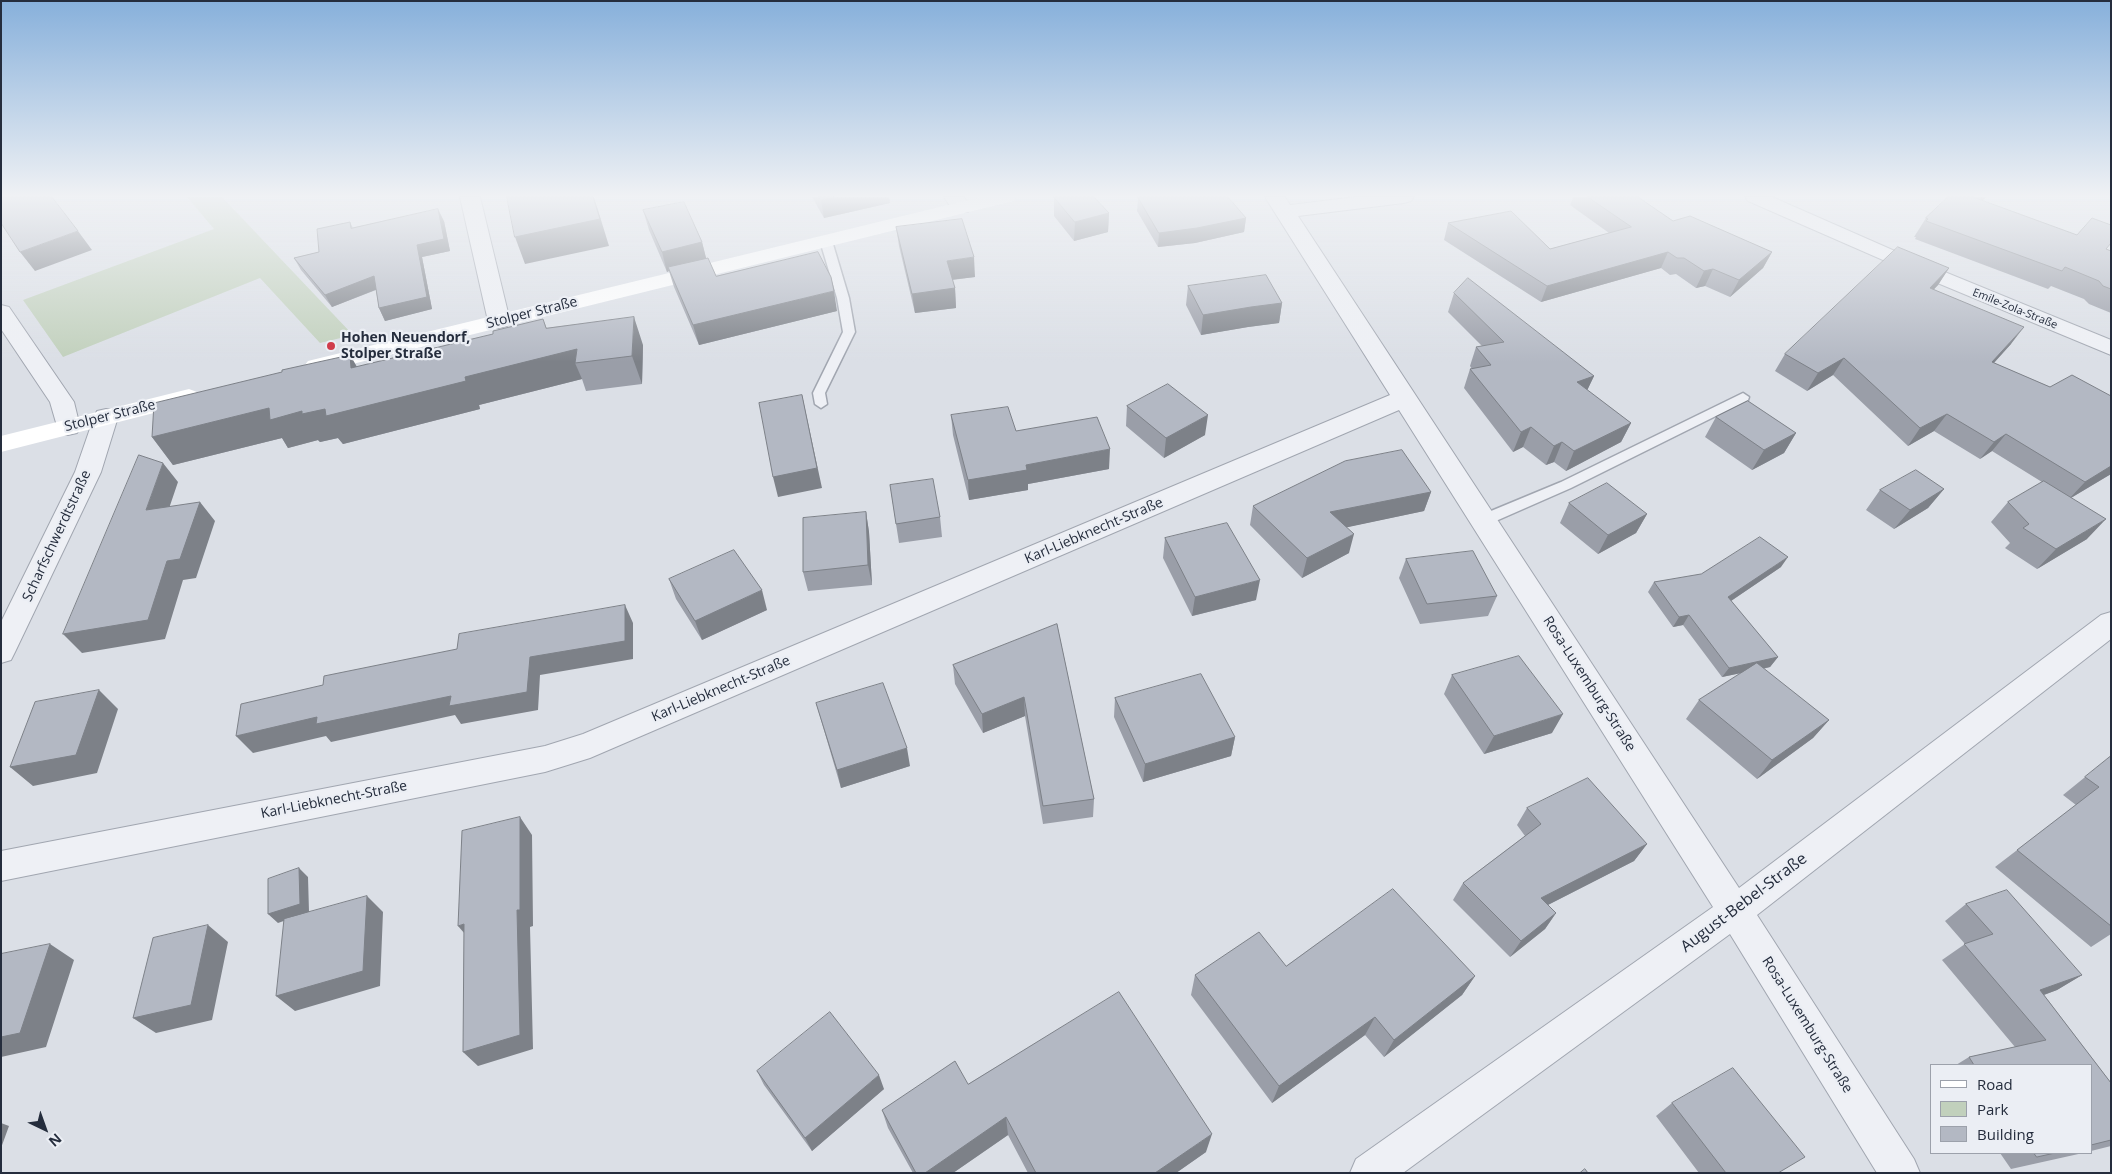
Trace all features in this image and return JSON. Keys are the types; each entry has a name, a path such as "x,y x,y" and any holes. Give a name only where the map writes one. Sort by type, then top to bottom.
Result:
{"main road":[{"name":"Stolper Straße","path":"299,370 782,252"},
{"name":"Stolper Straße","path":"1,444 213,391"}],"street":[{"path":"483,252 499,321"},
{"name":"Rosa-Luxemburg-Straße","path":"1311,252 1735,911 1900,1173"},
{"name":"Emile-Zola-Straße","path":"1882,252 2111,348"},
{"path":"1,312 62,402 68,427"},
{"name":"Karl-Liebknecht-Straße","path":"1,866 545,759 590,745 1405,398"},
{"name":"Scharfschwerdtstraße","path":"1,652 88,472 106,417"},
{"name":"August-Bebel-Straße","path":"1370,1173 1735,911 2111,623"}],"lane":[{"path":"821,404 820,393 849,332 843,298 829,252"},
{"path":"1484,520 1566,485 1743,397"}],"green space":[{"path":"153,252 274,252 353,335 320,343 260,278 63,357 23,300"}],"building":[{"path":"319,252 418,252 427,297 379,308 374,276 325,295 294,258"},
{"path":"818,252 831,277 834,291 693,325 668,267 708,258 716,276"},
{"path":"902,252 972,252 974,257 947,261 955,288 912,294"},
{"path":"1493,252 1772,252 1739,280 1713,269 1704,271 1684,258 1677,258 1668,252 1547,286"},
{"path":"1893,252 1910,252 1949,268 1930,288 2024,327 1992,362 2050,387 2072,375 2111,396 2111,466 2085,482 2006,434 1994,442 1947,414 1920,428 1844,358 1818,373 1785,354"},
{"path":"2010,252 2111,252 2111,289 2103,286 2099,281 2065,267 2062,271"},
{"path":"1266,275 1282,303 1203,315 1188,286"},
{"path":"1468,278 1594,376 1577,382 1631,423 1574,451 1562,442 1554,446 1531,427 1521,432 1470,369 1491,365 1476,347 1504,342 1454,293"},
{"path":"634,317 632,356 575,363 577,349 465,377 466,381 326,416 325,409 302,414 302,411 270,420 269,408 152,437 154,403 282,372 282,370 350,355 351,368 493,334 493,331 543,319 546,328"},
{"path":"1168,384 1208,415 1166,438 1127,406"},
{"path":"802,395 817,468 773,477 759,403"},
{"path":"1748,401 1796,433 1764,450 1716,417"},
{"path":"1008,407 1016,431 1097,417 1110,449 1026,465 1027,470 968,480 951,415"},
{"path":"1402,450 1431,492 1330,512 1354,534 1307,558 1253,506 1345,461"},
{"path":"139,455 163,463 146,510 200,502 180,559 167,561 148,620 63,634"},
{"path":"1916,470 1944,489 1910,510 1880,490"},
{"path":"933,479 940,517 896,524 890,485"},
{"path":"2044,481 2106,519 2056,549 2023,528 2029,524 2008,502"},
{"path":"1607,483 1647,514 1608,535 1569,503"},
{"path":"866,512 868,565 803,572 803,518"},
{"path":"1227,523 1260,580 1195,597 1165,538"},
{"path":"1760,537 1788,557 1728,597 1778,657 1729,668 1689,615 1679,617 1654,582 1701,574"},
{"path":"734,550 762,590 695,621 669,579"},
{"path":"1473,551 1497,596 1427,604 1406,559"},
{"path":"625,605 625,641 530,657 527,692 449,706 451,696 316,724 317,717 236,736 241,704 323,685 324,676 457,649 459,634"},
{"path":"1057,624 1094,799 1043,806 1024,697 982,714 953,665"},
{"path":"1519,656 1563,714 1494,736 1452,675"},
{"path":"1757,663 1829,720 1772,760 1699,700"},
{"path":"1201,674 1235,737 1145,764 1115,698"},
{"path":"883,683 907,748 837,770 816,703"},
{"path":"99,690 76,755 10,767 35,702"},
{"path":"2111,756 2111,926 2017,850 2099,787 2085,777"},
{"path":"1588,778 1647,844 1541,898 1556,913 1521,941 1463,883 1541,824 1527,808"},
{"path":"520,817 520,910 517,910 520,1035 463,1052 464,924 458,926 462,831"},
{"path":"299,868 300,904 268,914 268,879"},
{"path":"1393,889 1475,976 1394,1040 1375,1017 1279,1086 1195,975 1259,932 1286,966"},
{"path":"2007,890 2082,975 2040,990 2111,1083 2111,1140 2092,1145 2092,1064 1973,1064 1969,1057 2046,1040 1964,944 1993,934 1966,904"},
{"path":"367,896 363,971 276,996 284,919"},
{"path":"208,925 191,1005 133,1018 153,938"},
{"path":"50,944 20,1033 1,1037 1,954"},
{"path":"1119,992 1212,1134 1155,1173 1036,1173 1006,1117 925,1173 916,1173 882,1110 955,1061 968,1084"},
{"path":"830,1012 879,1075 805,1138 757,1071"},
{"path":"1733,1068 1805,1157 1778,1173 1726,1173 1672,1103"},
{"path":"2035,1154 2050,1154 2037,1157"},
{"path":"1585,1169 1588,1173 1580,1173"}],"place":[{"name":"Hohen Neuendorf, Stolper Straße","path":"331,346"}]}
